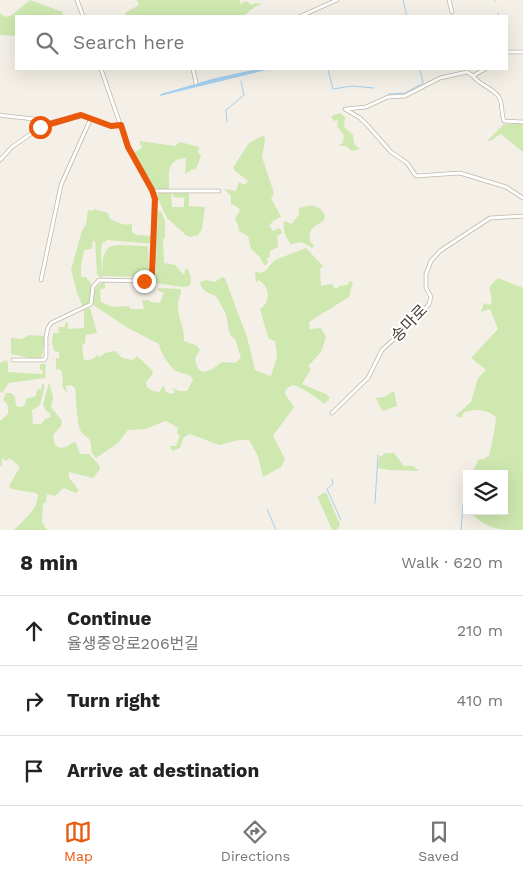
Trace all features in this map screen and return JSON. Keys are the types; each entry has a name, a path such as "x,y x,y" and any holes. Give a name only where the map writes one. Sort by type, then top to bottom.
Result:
{"street":[{"path":"77,0 83,15"},
{"path":"303,15 337,0"},
{"path":"449,0 452,12"},
{"path":"508,52 523,52"},
{"path":"13,360 44,360 46,357 48,328 51,322 91,304 93,287 99,280 144,281 152,278 155,199 128,147 101,70"},
{"path":"193,70 196,83"},
{"path":"473,76 483,70"},
{"path":"523,122 506,122 503,120 498,96 467,72 440,78 405,96 388,97 366,108 345,108 369,126 391,152 407,163 416,176 460,172 506,187 523,198"},
{"path":"0,115 38,120 45,124"},
{"path":"0,160 12,147 45,124 79,115 111,126 121,125"},
{"path":"41,280 61,185 90,118"},
{"path":"152,190 219,192"},
{"name":"송마로","path":"332,414 368,378 382,350 417,318 428,304 431,298 426,288 426,274 434,256 490,218 523,216"}],"green space":[{"path":"30,0 63,12 62,15 15,15 15,36 0,35 0,13 5,17 12,15"},
{"path":"137,0 240,0 240,4 246,1 252,5 255,3 262,4 253,8 245,15 126,15 125,13 139,5"},
{"path":"340,113 345,117 344,127 353,135 354,144 360,149 352,151 346,146 339,146 343,142 344,135 337,126 338,120 334,121 331,116"},
{"path":"504,124 523,124 523,152 501,134 487,141"},
{"path":"264,135 262,157 274,194 271,198 281,217 273,221 269,226 273,231 280,228 282,233 277,236 278,247 270,251 269,258 266,258 268,263 266,265 251,249 248,236 239,231 235,219 240,210 231,204 231,196 224,189 236,191 239,182 245,185 248,181 234,170 234,166 249,143"},
{"path":"139,141 175,146 180,142 199,147 198,152 201,156 196,169 185,174 186,158 175,161 170,168 169,189 153,189 133,153 142,148"},
{"path":"171,192 172,207 184,207 184,198 173,197 173,192 189,193 189,206 205,207 202,229 198,235 187,236 167,218 157,197 159,193"},
{"path":"307,206 318,208 325,216 324,220 311,230 310,241 314,246 312,248 302,242 291,244 286,236 284,227 284,221 292,224 299,214 299,208"},
{"path":"94,209 108,213 110,219 132,224 132,232 137,235 153,236 153,244 107,240 102,244 102,275 105,254 109,247 117,245 148,246 149,275 141,274 139,277 103,276 101,278 97,274 95,241 93,241 92,249 84,250 81,267 81,277 86,277 92,285 90,304 83,307 77,293 71,269 82,231 86,224 88,210 93,211"},
{"path":"158,211 161,212 165,221 165,238 163,239 164,263 175,265 184,275 186,268 189,271 191,282 189,286 182,287 155,283"},
{"path":"306,248 323,266 320,269 321,286 332,284 335,289 347,285 350,281 353,282 349,297 309,322 310,329 321,328 326,337 321,352 308,366 311,369 302,384 326,394 330,398 324,404 310,393 293,385 286,389 285,394 294,407 273,436 285,459 281,467 263,477 258,456 249,440 239,440 219,445 190,434 184,437 180,448 172,451 170,446 176,446 180,435 177,434 178,428 166,421 145,429 128,430 118,443 96,458 92,453 90,440 81,432 78,423 75,388 71,385 66,386 67,393 62,386 61,370 56,369 56,358 59,358 59,352 54,351 52,342 53,333 59,333 58,327 65,327 65,323 68,322 68,329 84,328 84,310 90,308 97,333 86,335 85,344 82,345 84,360 90,360 97,355 100,357 105,353 116,351 122,358 133,360 137,356 152,370 153,374 146,382 147,387 153,391 159,392 164,385 165,391 170,394 175,393 173,388 179,391 187,391 193,380 190,376 173,368 165,359 159,344 128,328 93,305 95,290 98,285 105,282 105,288 100,290 101,302 113,307 129,306 130,309 144,309 142,300 160,303 164,293 159,291 158,288 181,289 178,309 184,332 184,341 199,348 200,350 195,358 199,369 205,372 222,362 235,363 241,358 235,339 229,331 226,314 216,296 204,290 200,282 206,280 215,282 222,277 225,278 247,337 255,370 271,376 277,357 275,341 268,337 260,309 264,306 268,294 262,282 258,280 256,283 255,271 261,273 275,260"},
{"path":"498,278 523,288 523,530 493,528 473,515 508,515 508,470 474,470 478,460 489,455 496,417 489,412 476,410 463,413 462,418 455,416 471,402 478,378 486,370 471,358 498,329 490,309 481,312 484,303 490,305 491,303 490,286"},
{"path":"29,335 45,336 42,357 30,358 11,354 11,338 21,339"},
{"path":"6,360 8,362 8,372 42,374 43,370 40,370 40,364 46,364 45,378 9,383 2,393 0,391 0,363"},
{"path":"49,382 53,397 51,407 62,421 61,426 53,435 55,445 61,448 75,441 80,454 89,454 99,465 100,469 93,478 69,472 69,478 79,490 76,493 64,488 55,496 47,494 46,502 43,504 42,522 47,530 14,530 33,510 38,495 36,493 11,489 9,486 20,467 10,458 6,461 2,458 2,466 0,466 0,421 8,414 7,404 3,400 6,393 11,393 15,397 16,406 22,407 25,405 26,399 36,396 37,389 41,390 42,384 44,384 40,405 32,410 33,424 41,424 45,419 51,417 43,405"},
{"path":"394,391 397,406 382,411 376,398 384,397"},
{"path":"386,453 394,453 404,466 413,466 419,471 378,468 379,457"},
{"path":"326,492 339,522 340,526 336,530 332,530 318,498 318,496"}],"water":[{"path":"252,70 266,70 160,96 161,94 212,79"}],"waterway":[{"path":"403,0 407,15"},
{"path":"328,70 333,89 352,86 374,88"},
{"path":"388,94 405,93 423,83 420,70"},
{"path":"227,122 226,110 244,95 241,81"},
{"path":"375,503 378,455"},
{"path":"332,479 333,484 327,489 341,520"},
{"path":"461,530 463,505"},
{"path":"267,509 276,530"}],"route":[{"path":"40,127 81,115 106,125 121,125 128,147 155,199 152,278 144,281"}]}
